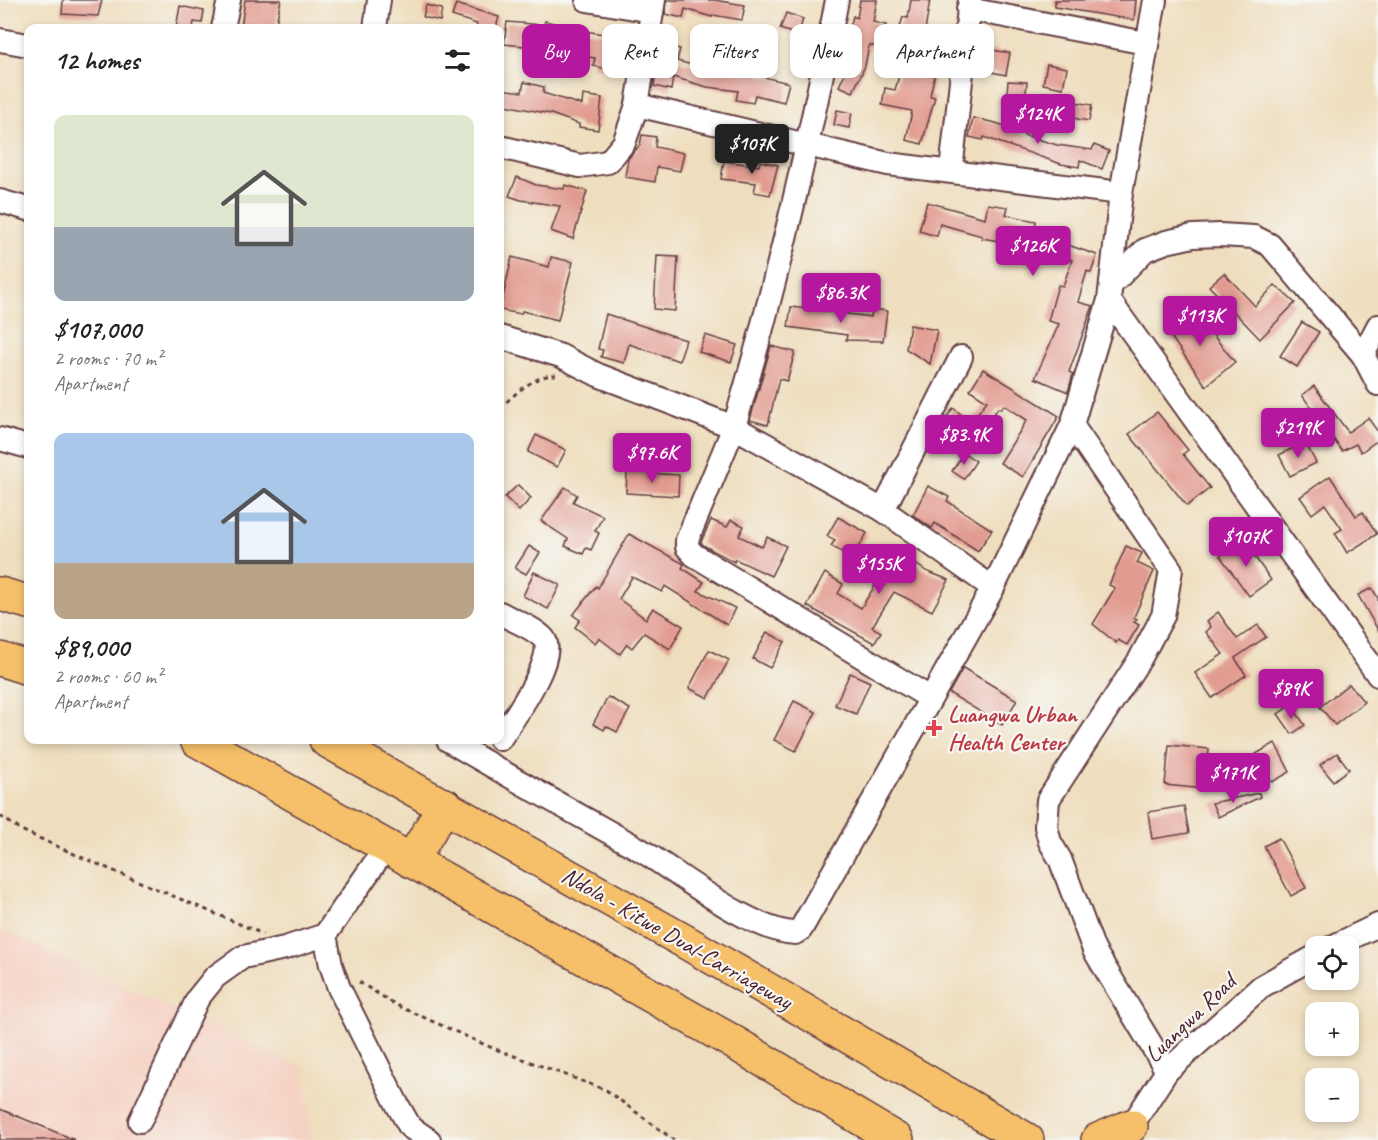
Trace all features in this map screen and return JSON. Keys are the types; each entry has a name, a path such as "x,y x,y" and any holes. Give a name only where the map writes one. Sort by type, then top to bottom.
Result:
{"highway":[{"path":"0,594 24,601"},
{"path":"0,658 24,667"},
{"path":"204,744 728,1039 897,1140"},
{"name":"Ndola - Kitwe Dual-Carriageway","path":"333,744 445,805 1027,1140"},
{"path":"399,854 445,805"},
{"path":"1098,1140 1127,1135"}],"street":[{"path":"224,24 229,0"},
{"path":"376,24 380,0"},
{"path":"504,148 580,166 608,162 624,143 637,105 653,5 587,0"},
{"path":"837,0 808,147 766,319 734,427 687,540 687,547 694,555 930,698"},
{"path":"455,744 640,850 736,910 771,928 795,933 801,928 993,588 1072,425 1110,292 1121,194 1155,0"},
{"path":"951,171 969,4 1146,44"},
{"path":"0,40 24,44"},
{"path":"637,105 888,164 1121,194"},
{"path":"0,201 24,208"},
{"path":"1110,292 1144,250 1193,236 1254,237 1270,245 1363,356 1378,384"},
{"path":"1110,292 1378,675"},
{"path":"1363,356 1378,326"},
{"path":"504,338 561,356 598,375 734,427 883,510 993,588"},
{"path":"883,510 962,357"},
{"path":"1072,425 1171,570 1163,616 1140,659 1048,800 1046,827 1094,950 1167,1071"},
{"path":"0,439 24,446"},
{"path":"504,615 543,637 548,645 547,656 529,693 504,731"},
{"path":"485,762 496,744"},
{"path":"140,1121 198,998 215,977 243,957 285,948 325,935 399,854"},
{"path":"1355,936 1378,925"},
{"path":"325,935 331,965 339,988 397,1104 410,1127 429,1140"},
{"name":"Luangwa Road","path":"1127,1135 1167,1071 1262,986 1305,963"}],"path":[{"path":"504,404 521,389 546,375 598,375"},
{"path":"0,816 21,830 260,932 285,948"},
{"path":"331,965 396,1005 490,1047 606,1090 674,1140"}],"shaded area":[{"path":"0,929 304,1068 312,1140 0,1140"}],"building":[{"path":"63,0 102,0 98,16 62,14"},
{"path":"245,0 281,0 276,24 242,24"},
{"path":"667,0 714,0 745,5 742,20 713,15 712,17 685,9 683,18 665,14"},
{"path":"860,0 877,0 873,22 882,24 874,24 874,46 869,45 862,72 862,24 851,24 853,16 857,18"},
{"path":"911,0 930,0 926,24 901,24 903,17 908,18"},
{"path":"1055,0 1136,0 1134,20 1055,7"},
{"path":"456,4 499,17 497,24 477,24 452,16"},
{"path":"426,5 442,9 440,21 423,17"},
{"path":"180,6 204,11 202,23 177,24"},
{"path":"786,13 803,19 801,24 790,24 790,32 780,29"},
{"path":"507,22 532,24 522,24 522,46 504,44"},
{"path":"590,32 602,34 602,68 593,66 595,58 590,57"},
{"path":"994,50 1010,53 1006,75 994,72"},
{"path":"678,61 690,64 690,78 768,78 789,83 784,102 755,95 753,103 736,100 738,91 707,87 676,78"},
{"path":"1047,64 1067,68 1063,88 1043,84"},
{"path":"655,78 673,78 671,90 654,86"},
{"path":"843,78 859,78 853,92 839,86"},
{"path":"898,78 934,78 930,96 935,97 922,144 906,140 912,111 882,105 885,88 895,90"},
{"path":"1008,81 1027,82 1025,103 1006,102"},
{"path":"524,82 544,87 543,93 582,105 583,95 602,98 598,130 579,127 579,124 551,114 504,105 504,90 522,92"},
{"path":"1075,102 1092,105 1089,121 1072,118"},
{"path":"837,110 852,113 849,128 834,125"},
{"path":"973,118 996,123 1057,145 1092,150 1094,145 1109,151 1102,169 1080,160 1079,167 1061,164 984,137 983,140 969,137"},
{"path":"642,135 656,137 655,147 684,153 680,171 657,167 655,182 625,177 628,159 640,145"},
{"path":"724,161 759,166 760,161 778,165 770,195 754,192 756,183 721,179"},
{"path":"517,177 536,185 564,189 565,185 587,191 573,239 551,231 560,206 509,196"},
{"path":"927,202 985,218 988,204 1008,207 1006,215 1036,221 1035,229 1064,235 1062,243 1097,255 1091,273 1087,271 1078,302 1093,306 1069,372 1073,374 1068,392 1035,378 1059,324 1048,321 1058,285 1063,286 1072,260 1010,246 1011,243 982,238 982,236 940,224 937,236 919,231"},
{"path":"657,256 678,257 675,311 654,309"},
{"path":"512,257 549,267 551,257 573,262 558,320 522,311 521,314 504,311 504,292"},
{"path":"1224,273 1255,306 1275,285 1295,303 1260,339 1209,286"},
{"path":"791,307 871,317 872,309 887,311 883,341 846,340 847,335 788,327"},
{"path":"1195,308 1210,326 1207,328 1235,362 1206,386 1166,330"},
{"path":"606,314 686,340 679,361 629,344 624,363 601,357 603,350 598,349"},
{"path":"1302,322 1319,332 1297,367 1280,356"},
{"path":"910,325 937,330 930,364 906,349"},
{"path":"705,335 737,345 731,362 699,352"},
{"path":"771,346 795,352 787,381 779,379 768,425 750,420"},
{"path":"983,369 1059,416 1023,477 1000,463 1027,420 1004,405 1001,409 998,408 970,448 941,426 953,408 971,422 987,401 970,390"},
{"path":"1314,386 1348,432 1368,418 1378,432 1378,440 1361,452 1356,444 1342,451 1302,395"},
{"path":"1157,412 1188,450 1183,454 1210,488 1187,506 1129,434"},
{"path":"536,435 566,450 557,467 528,452"},
{"path":"1305,442 1316,463 1290,476 1279,455"},
{"path":"964,453 976,461 964,479 952,471"},
{"path":"627,472 679,475 678,496 626,493"},
{"path":"1330,476 1356,516 1363,512 1377,534 1347,553 1335,533 1342,529 1325,504 1312,514 1300,497"},
{"path":"518,485 531,498 519,511 505,497"},
{"path":"928,486 949,497 947,501 992,530 978,551 935,523 932,528 913,515"},
{"path":"565,487 577,495 573,502 603,516 595,531 599,533 591,550 586,548 583,554 565,546 568,539 541,521"},
{"path":"838,517 867,533 855,554 847,550 845,554 831,546 835,540 827,536"},
{"path":"711,520 727,527 731,520 744,526 739,536 762,547 767,537 786,546 771,576 735,559 734,562 703,545 701,542"},
{"path":"629,534 684,564 682,568 704,582 698,591 735,608 727,625 665,586 662,592 632,577 619,599 646,619 653,608 683,626 670,649 644,633 632,648 627,644 620,654 599,638 595,643 575,627 580,620 573,615 596,586 598,588"},
{"path":"1243,540 1271,580 1249,596 1220,556"},
{"path":"529,546 540,553 526,574 515,568"},
{"path":"1126,546 1142,553 1137,563 1154,571 1134,617 1137,619 1134,622 1139,625 1127,645 1118,640 1116,643 1093,624 1115,588 1109,585"},
{"path":"891,547 926,571 949,580 932,611 894,592 872,627 881,632 874,643 807,606 825,573 843,584 838,594 861,608 890,562 884,558"},
{"path":"534,572 560,585 548,609 523,596"},
{"path":"1372,588 1378,598 1378,630 1358,595"},
{"path":"1218,612 1237,639 1258,625 1266,637 1235,658 1246,675 1212,698 1195,673 1223,654 1206,632 1211,627 1207,621"},
{"path":"767,632 785,642 770,668 753,659"},
{"path":"709,650 729,660 708,698 689,688"},
{"path":"963,668 1017,700 1002,725 949,693"},
{"path":"850,673 870,682 856,714 835,705"},
{"path":"1349,684 1364,702 1335,725 1320,707"},
{"path":"608,697 630,709 617,732 606,726 604,730 593,724"},
{"path":"794,701 816,712 796,751 774,740"},
{"path":"1291,705 1305,725 1292,734 1278,714"},
{"path":"1275,743 1290,772 1272,782 1256,754"},
{"path":"1169,745 1209,749 1205,789 1165,785"},
{"path":"1337,753 1349,769 1333,781 1320,765"},
{"path":"1259,793 1260,797 1218,817 1212,803"},
{"path":"1184,806 1189,833 1152,839 1148,812"},
{"path":"1279,838 1306,888 1291,896 1264,846"},
{"path":"0,1109 75,1140 0,1140"}],"place":[{"name":"Luangwa Urban Health Center","path":"934,728"}]}
